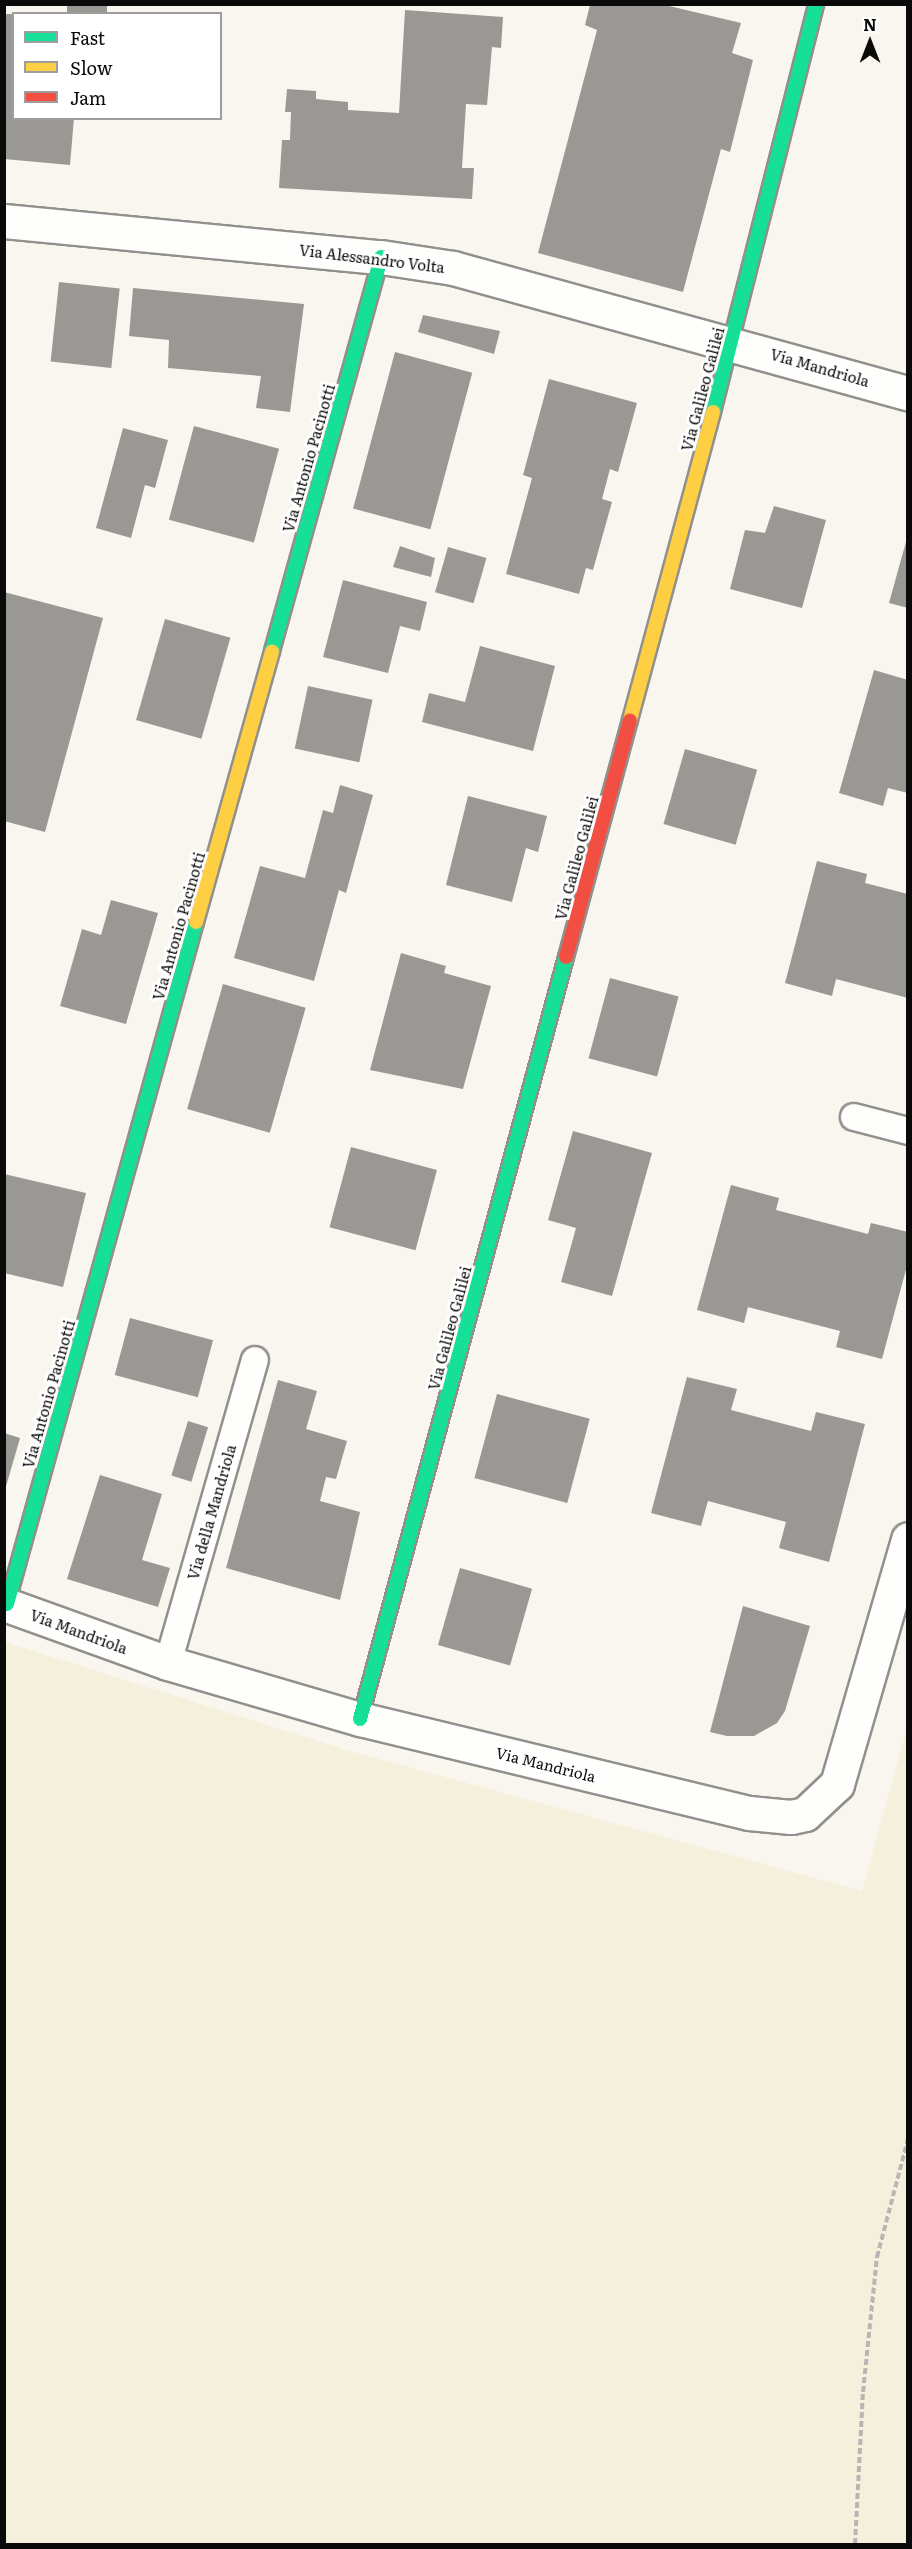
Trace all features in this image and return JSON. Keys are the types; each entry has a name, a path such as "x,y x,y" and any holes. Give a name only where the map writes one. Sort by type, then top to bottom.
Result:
{"street":[{"name":"Via Galileo Galilei","path":"360,1719 732,342 816,4"},
{"name":"Via Alessandro Volta","path":"4,220 381,257 453,268 732,342"},
{"name":"Via Antonio Pacinotti","path":"6,1604 381,257"},
{"name":"Via Mandriola","path":"732,342 908,393"},
{"name":"Via Mandriola","path":"6,1604 168,1663 360,1719 749,1813 805,1814 823,1801 837,1784 844,1767 908,1539"}],"lane":[{"path":"854,1117 908,1131"},
{"name":"Via della Mandriola","path":"168,1663 255,1360"}],"path":[{"path":"855,2544 863,2392 877,2257 908,2139"}],"shaded area":[{"path":"5,1642 346,1750 862,1891 907,1728 907,2544 5,2544"}],"building":[{"path":"67,4 107,4 107,12 67,12"},
{"path":"590,5 665,5 741,23 732,53 753,60 730,152 721,149 683,292 538,253 597,30 585,25"},
{"path":"405,10 503,17 501,48 492,47 487,105 466,104 462,168 474,168 472,199 279,188 282,140 290,140 291,112 285,112 287,89 316,91 316,99 348,102 348,110 399,113"},
{"path":"4,14 12,14 12,120 74,120 70,165 4,159"},
{"path":"59,282 120,288 111,368 51,362"},
{"path":"133,288 304,304 290,412 256,408 261,376 168,368 169,340 129,336"},
{"path":"423,315 500,331 494,354 418,332"},
{"path":"395,352 472,373 430,529 353,508"},
{"path":"549,379 637,403 618,472 610,469 602,499 612,502 593,570 586,568 579,594 506,574 532,478 523,475"},
{"path":"194,426 279,449 254,542 169,520"},
{"path":"123,428 168,440 155,488 145,485 131,538 96,528"},
{"path":"774,506 826,520 802,608 730,589 745,530 765,533"},
{"path":"908,538 908,608 889,603"},
{"path":"400,546 435,558 431,577 393,567"},
{"path":"448,547 486,558 473,603 435,592"},
{"path":"343,580 427,602 420,631 400,626 388,673 323,657"},
{"path":"4,592 103,618 45,832 4,821"},
{"path":"165,619 230,638 201,739 136,720"},
{"path":"480,646 555,666 533,751 422,722 429,693 465,702"},
{"path":"874,670 908,680 908,793 888,788 883,806 839,793"},
{"path":"308,686 373,700 359,762 295,749"},
{"path":"685,749 757,770 736,845 664,824"},
{"path":"340,785 373,795 346,893 339,890 314,981 234,958 260,866 305,878 323,810 333,813"},
{"path":"468,796 547,816 538,852 526,848 512,902 446,885"},
{"path":"817,861 867,874 865,883 908,894 908,998 836,979 832,996 785,983"},
{"path":"111,900 158,913 126,1024 60,1006 82,929 101,935"},
{"path":"401,953 446,966 444,973 491,986 463,1089 370,1070"},
{"path":"610,978 679,996 657,1077 589,1058"},
{"path":"223,984 306,1008 270,1133 187,1109"},
{"path":"573,1131 652,1153 612,1296 561,1282 576,1228 548,1220"},
{"path":"351,1147 437,1170 415,1250 330,1227"},
{"path":"4,1174 86,1193 63,1287 4,1273"},
{"path":"731,1185 779,1198 776,1210 868,1234 871,1223 908,1232 908,1262 882,1359 836,1347 840,1331 748,1307 744,1323 697,1310"},
{"path":"130,1318 213,1340 198,1397 115,1375"},
{"path":"687,1377 737,1389 731,1410 811,1431 816,1412 865,1424 829,1562 779,1548 786,1522 708,1501 701,1526 651,1513"},
{"path":"278,1380 317,1391 306,1429 347,1441 336,1479 326,1477 320,1501 360,1512 340,1600 226,1568"},
{"path":"497,1394 590,1419 567,1503 474,1478"},
{"path":"188,1421 208,1427 191,1482 171,1476"},
{"path":"4,1433 20,1438 5,1490 4,1490"},
{"path":"100,1475 162,1494 142,1560 170,1568 158,1607 67,1579"},
{"path":"460,1568 532,1589 510,1666 438,1645"},
{"path":"743,1606 810,1626 785,1711 777,1723 754,1736 727,1736 710,1732"}],"traffic: fast":[{"path":"713,412 816,4"},
{"path":"272,651 381,257"},
{"path":"7,1604 196,922"},
{"path":"360,1719 566,957"}],"traffic: slow":[{"path":"630,720 713,412"},
{"path":"196,922 272,651"}],"traffic: jam":[{"path":"566,957 630,720"}]}
